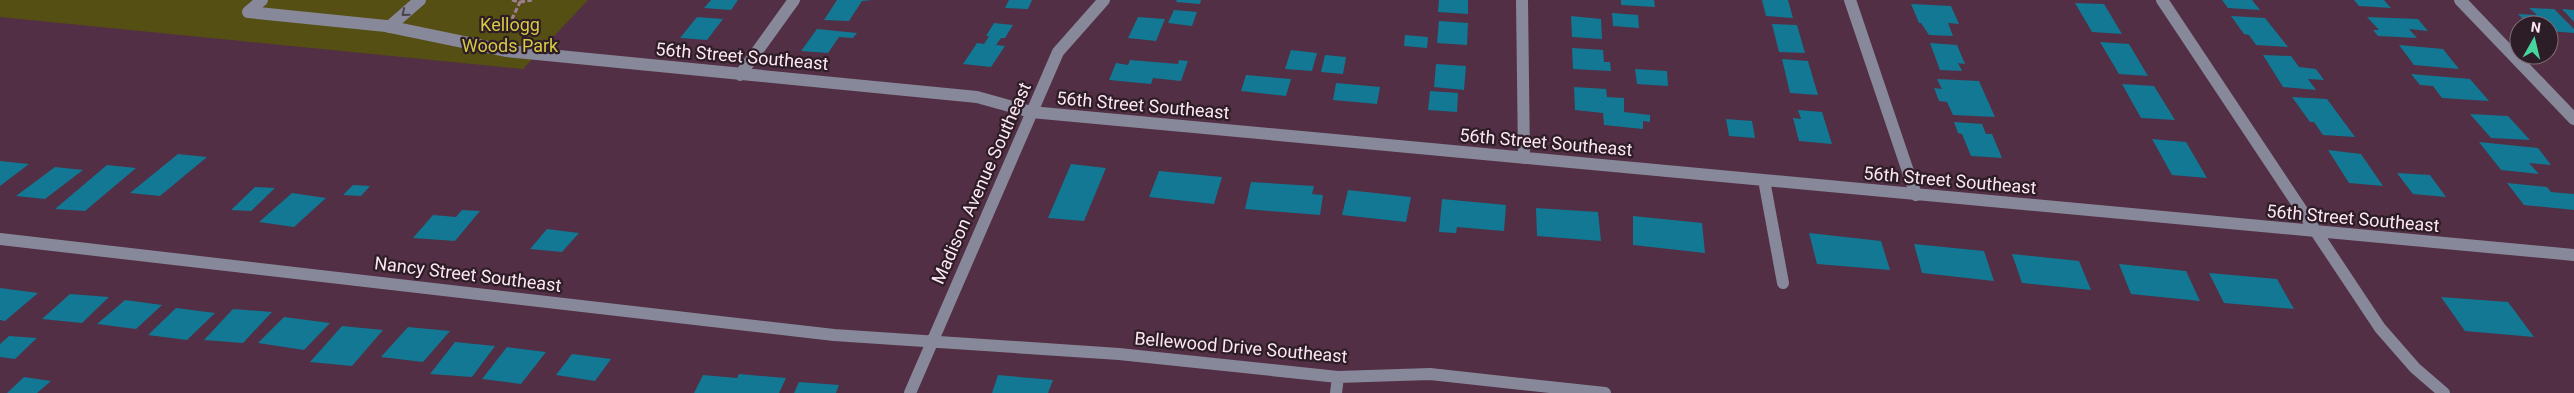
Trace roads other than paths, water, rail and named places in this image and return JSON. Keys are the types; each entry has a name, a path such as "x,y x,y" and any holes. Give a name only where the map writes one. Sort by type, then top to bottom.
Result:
{"street":[{"name":"56th Street Southeast","path":"262,0 249,9 251,14 389,26 507,50 740,75 870,85 977,97 1031,112 2574,255"},
{"path":"389,26 420,0"},
{"path":"740,75 794,0"},
{"name":"Madison Avenue Southeast","path":"910,393 1058,52 1104,0"},
{"path":"1522,0 1524,158"},
{"path":"1850,0 1916,195"},
{"path":"2162,0 2380,328 2415,368 2444,393"},
{"path":"2460,0 2574,119"},
{"path":"1764,180 1783,283"},
{"name":"Nancy Street Southeast","path":"0,239 834,334 933,340"},
{"name":"Bellewood Drive Southeast","path":"933,340 1119,354 1338,377 1430,374 1605,393"},
{"path":"1336,393 1338,377"}],"park label":[{"name":"Kellogg Woods Park","path":"510,34"}]}
